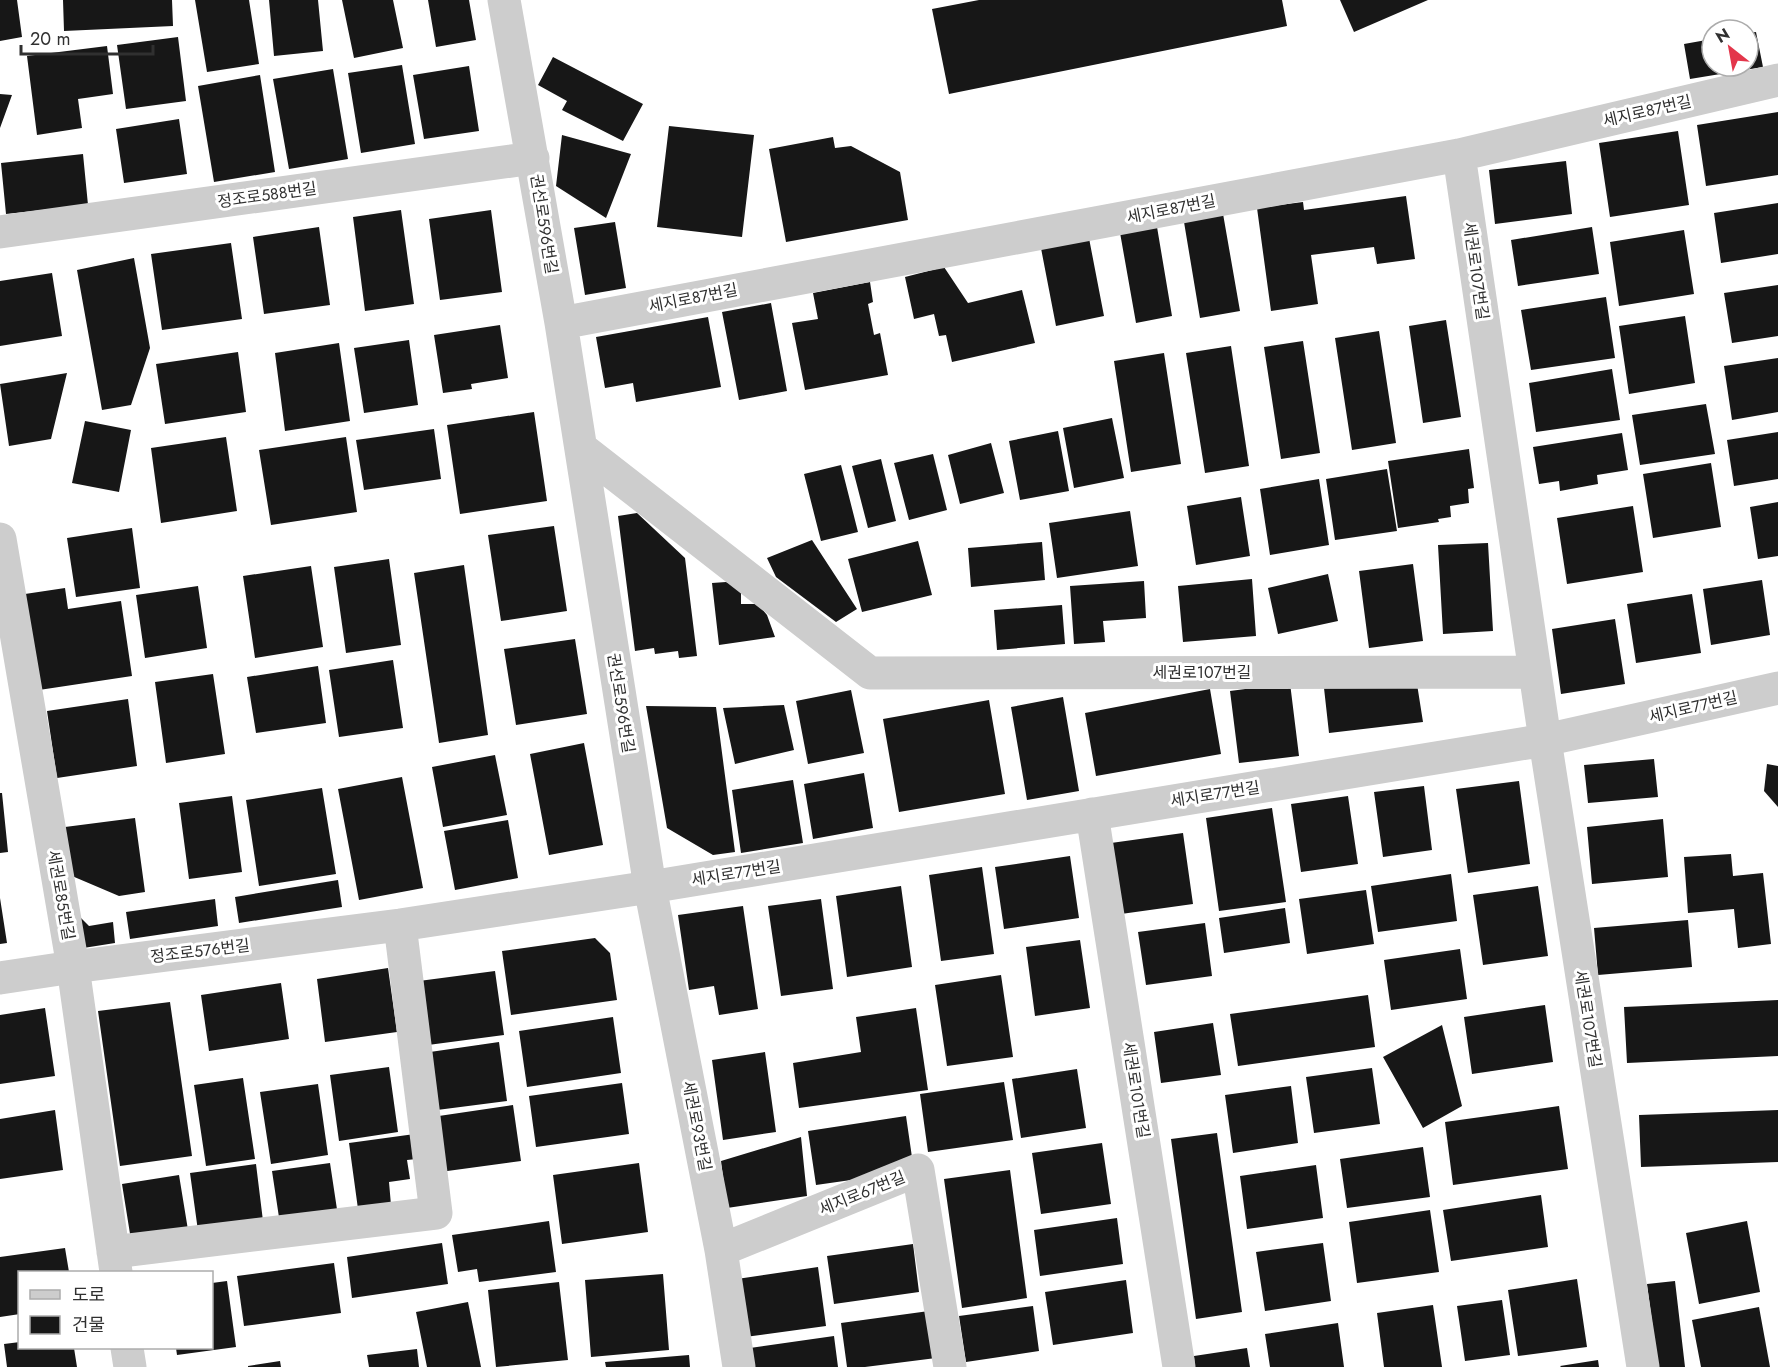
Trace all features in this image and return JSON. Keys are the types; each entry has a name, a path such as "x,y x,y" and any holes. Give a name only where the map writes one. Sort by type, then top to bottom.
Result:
{"street":[{"name":"권선로596번길","path":"504,0 561,323 650,887"},
{"name":"세지로87번길","path":"561,323 1459,155 1778,80"},
{"name":"세권로107번길","path":"1459,155 1545,740 1643,1367"},
{"name":"정조로588번길","path":"0,232 533,158"},
{"name":"세권로107번길","path":"581,448 870,673 1535,672"},
{"name":"세권로85번길","path":"0,539 73,967 115,1262 436,1213 400,925"},
{"name":"세지로77번길","path":"650,887 1545,740 1778,688"},
{"name":"세권로101번길","path":"1092,814 1179,1367"},
{"name":"정조로576번길","path":"0,978 400,925 650,887"},
{"name":"세권로93번길","path":"650,887 721,1250 739,1367"},
{"name":"세지로67번길","path":"721,1250 918,1170 950,1367"},
{"path":"127,1349 130,1367"}],"building":[{"path":"0,0 17,0 22,37 0,41"},
{"path":"63,0 172,0 173,26 64,31"},
{"path":"195,0 249,0 259,64 207,72"},
{"path":"269,0 318,0 323,51 274,56"},
{"path":"342,0 393,0 403,48 354,58"},
{"path":"428,0 469,0 476,40 436,47"},
{"path":"979,0 1282,0 1287,26 949,94 932,9"},
{"path":"1340,0 1428,0 1354,32"},
{"path":"178,37 186,101 126,109 117,45"},
{"path":"1700,41 1700,77 1690,79 1684,44"},
{"path":"107,46 113,94 78,99 82,128 37,135 27,56"},
{"path":"1760,52 1763,67 1760,67"},
{"path":"553,57 643,104 623,141 562,110 567,101 538,85"},
{"path":"402,65 415,144 361,153 348,73"},
{"path":"469,66 479,131 424,139 413,75"},
{"path":"333,69 348,159 289,169 273,79"},
{"path":"260,75 275,172 214,182 198,86"},
{"path":"0,94 12,95 0,128"},
{"path":"1778,112 1778,175 1706,186 1697,125"},
{"path":"179,119 187,174 124,183 116,129"},
{"path":"669,126 754,135 742,237 657,227"},
{"path":"1678,131 1689,205 1610,217 1599,143"},
{"path":"562,135 631,154 606,218 556,186"},
{"path":"833,137 835,148 851,146 900,172 908,220 786,242 769,149"},
{"path":"83,154 88,205 6,214 1,163"},
{"path":"1566,161 1572,214 1495,224 1489,170"},
{"path":"1406,196 1415,259 1377,264 1374,247 1311,255 1318,304 1271,311 1257,208 1303,202 1304,210"},
{"path":"1778,203 1778,254 1721,263 1714,213"},
{"path":"1222,208 1240,311 1200,318 1183,216"},
{"path":"401,210 414,304 365,311 353,217"},
{"path":"491,210 502,292 440,300 429,219"},
{"path":"1156,221 1172,316 1136,323 1119,227"},
{"path":"615,222 626,288 585,295 574,228"},
{"path":"319,227 330,305 264,314 253,237"},
{"path":"1592,227 1599,274 1518,286 1511,240"},
{"path":"1684,230 1694,294 1619,306 1610,242"},
{"path":"1088,233 1104,316 1056,326 1040,243"},
{"path":"231,243 242,319 162,330 151,254"},
{"path":"134,258 150,348 131,405 102,410 77,270"},
{"path":"944,267 968,303 1022,290 1035,343 952,362 946,335 939,336 934,314 914,319 905,277"},
{"path":"52,273 62,336 0,346 0,281"},
{"path":"870,282 873,302 868,304 874,335 880,333 888,375 805,390 792,323 818,319 813,293"},
{"path":"1778,285 1778,336 1732,343 1724,293"},
{"path":"1606,297 1615,358 1531,370 1521,310"},
{"path":"771,303 787,391 739,400 722,312"},
{"path":"1685,316 1695,383 1629,394 1619,326"},
{"path":"708,317 721,387 636,402 633,383 605,388 596,337"},
{"path":"1446,320 1461,417 1423,423 1409,326"},
{"path":"500,325 508,378 471,384 472,389 443,393 434,335"},
{"path":"1379,331 1396,443 1352,450 1335,338"},
{"path":"409,340 418,405 364,413 354,348"},
{"path":"1303,341 1320,453 1281,459 1264,347"},
{"path":"339,343 350,421 285,431 275,353"},
{"path":"1231,346 1249,466 1205,473 1186,353"},
{"path":"238,352 246,412 165,424 156,364"},
{"path":"1164,353 1181,464 1131,472 1114,361"},
{"path":"1778,358 1778,412 1732,420 1724,366"},
{"path":"1612,369 1620,420 1536,432 1529,383"},
{"path":"67,373 51,439 9,446 0,384"},
{"path":"1706,404 1715,454 1640,465 1632,415"},
{"path":"534,412 547,501 460,514 447,425"},
{"path":"1112,418 1124,478 1074,488 1063,428"},
{"path":"85,421 131,430 119,492 72,483"},
{"path":"434,429 441,479 364,490 356,440"},
{"path":"1058,431 1069,491 1020,500 1009,441"},
{"path":"1778,432 1778,479 1734,486 1727,440"},
{"path":"1622,433 1628,470 1597,475 1598,484 1560,491 1559,481 1539,484 1533,447"},
{"path":"226,437 237,511 161,523 151,448"},
{"path":"346,437 357,512 271,525 259,450"},
{"path":"991,443 1004,493 960,504 948,455"},
{"path":"1469,449 1474,488 1468,489 1469,503 1450,506 1451,517 1438,519 1439,522 1398,528 1388,461"},
{"path":"933,454 947,510 909,520 894,463"},
{"path":"881,459 896,521 868,528 852,466"},
{"path":"1711,463 1721,527 1653,538 1643,474"},
{"path":"841,465 858,532 821,541 804,474"},
{"path":"1387,469 1397,531 1335,540 1326,479"},
{"path":"1319,479 1329,545 1270,555 1260,489"},
{"path":"1241,497 1250,556 1196,565 1187,506"},
{"path":"1778,502 1778,556 1758,559 1750,507"},
{"path":"1633,506 1643,572 1567,584 1557,518"},
{"path":"1130,511 1138,566 1057,578 1049,523"},
{"path":"637,513 685,558 697,656 679,658 678,651 655,654 654,648 635,651 618,516"},
{"path":"554,526 567,611 501,621 488,535"},
{"path":"132,528 140,588 76,597 67,538"},
{"path":"812,540 857,609 836,622 776,577 767,558"},
{"path":"918,541 932,595 862,612 848,559"},
{"path":"1042,542 1045,580 971,587 968,548"},
{"path":"1488,543 1493,631 1443,634 1438,545"},
{"path":"389,559 401,645 346,653 334,567"},
{"path":"1413,564 1423,641 1369,648 1359,571"},
{"path":"464,565 488,735 439,743 414,573"},
{"path":"311,566 323,647 255,658 243,576"},
{"path":"1328,574 1338,621 1278,634 1268,588"},
{"path":"1252,579 1256,636 1183,642 1178,586"},
{"path":"1762,580 1770,635 1711,645 1703,589"},
{"path":"1144,581 1146,618 1103,621 1105,642 1074,644 1070,586"},
{"path":"726,582 734,585 741,593 741,604 758,604 767,615 775,637 719,645 712,583"},
{"path":"198,586 207,648 145,658 136,595"},
{"path":"65,588 68,609 121,601 132,676 39,690 25,594"},
{"path":"1692,594 1701,653 1636,663 1627,604"},
{"path":"1062,605 1065,644 997,650 994,610"},
{"path":"1615,619 1625,684 1561,694 1552,629"},
{"path":"575,639 587,714 516,725 504,649"},
{"path":"393,660 403,728 339,737 329,670"},
{"path":"318,666 326,723 256,733 247,677"},
{"path":"213,674 225,754 166,763 155,682"},
{"path":"1323,679 1417,684 1423,722 1329,733"},
{"path":"1290,683 1299,756 1239,763 1230,691"},
{"path":"1210,689 1221,754 1096,776 1085,713"},
{"path":"851,690 864,753 808,764 796,701"},
{"path":"1063,697 1079,791 1027,800 1011,707"},
{"path":"128,699 137,766 57,778 47,711"},
{"path":"989,700 1005,794 899,812 883,719"},
{"path":"784,705 794,750 735,764 723,708"},
{"path":"646,706 716,707 735,852 713,855 667,828"},
{"path":"584,743 603,845 549,855 530,754"},
{"path":"495,755 507,815 443,827 432,767"},
{"path":"1654,759 1658,797 1588,803 1584,765"},
{"path":"1767,764 1778,766 1778,807 1764,791"},
{"path":"864,773 873,828 813,839 804,784"},
{"path":"402,777 423,888 359,900 338,789"},
{"path":"793,780 803,843 741,853 732,790"},
{"path":"1519,781 1530,864 1468,873 1456,789"},
{"path":"1424,786 1432,850 1383,857 1374,792"},
{"path":"322,788 336,874 259,886 246,800"},
{"path":"0,793 2,793 8,852 0,853"},
{"path":"232,796 242,872 189,879 179,803"},
{"path":"1348,796 1358,864 1301,872 1291,804"},
{"path":"1272,808 1286,902 1219,911 1206,818"},
{"path":"135,818 145,892 119,896 72,876 65,827"},
{"path":"1663,819 1668,877 1592,884 1587,827"},
{"path":"508,820 518,878 455,890 444,831"},
{"path":"1183,833 1193,904 1121,914 1111,843"},
{"path":"1731,854 1733,876 1763,873 1771,944 1738,948 1734,909 1688,913 1684,857"},
{"path":"1070,856 1079,918 1004,929 995,867"},
{"path":"982,867 994,954 941,961 929,875"},
{"path":"1451,874 1457,921 1378,932 1371,886"},
{"path":"338,880 342,907 239,923 235,897"},
{"path":"901,886 912,967 847,977 836,896"},
{"path":"1538,886 1548,956 1483,965 1473,895"},
{"path":"1366,890 1374,944 1307,954 1299,899"},
{"path":"0,898 7,943 0,944"},
{"path":"215,899 218,926 130,939 126,912"},
{"path":"821,899 833,989 781,996 768,906"},
{"path":"69,906 89,926 113,922 115,943 77,949"},
{"path":"743,906 758,1009 719,1015 714,986 689,990 678,915"},
{"path":"1285,908 1290,943 1224,953 1219,918"},
{"path":"1688,920 1692,967 1598,975 1594,928"},
{"path":"1205,923 1212,976 1146,985 1138,932"},
{"path":"595,938 610,953 617,1000 511,1015 502,951"},
{"path":"1080,940 1090,1008 1035,1016 1026,947"},
{"path":"1460,949 1467,999 1391,1010 1384,960"},
{"path":"388,968 397,1032 325,1042 317,979"},
{"path":"495,971 504,1035 428,1045 419,981"},
{"path":"1001,975 1013,1057 947,1066 935,985"},
{"path":"281,983 289,1039 209,1051 201,995"},
{"path":"1368,995 1375,1047 1238,1066 1230,1014"},
{"path":"1778,1000 1778,1056 1627,1063 1624,1007"},
{"path":"170,1002 192,1156 120,1166 98,1011"},
{"path":"1545,1005 1553,1062 1472,1074 1464,1017"},
{"path":"45,1008 55,1076 0,1084 0,1015"},
{"path":"916,1008 928,1090 799,1108 793,1063 861,1052 856,1017"},
{"path":"613,1017 621,1073 527,1087 519,1031"},
{"path":"1213,1023 1221,1075 1161,1083 1154,1032"},
{"path":"1442,1025 1462,1106 1423,1128 1383,1057"},
{"path":"499,1042 507,1101 437,1110 430,1052"},
{"path":"765,1052 776,1132 723,1140 712,1060"},
{"path":"389,1067 398,1132 339,1141 330,1075"},
{"path":"1372,1068 1380,1124 1314,1133 1306,1077"},
{"path":"1077,1069 1086,1128 1021,1138 1012,1079"},
{"path":"243,1078 255,1159 206,1166 194,1085"},
{"path":"1004,1082 1013,1140 928,1152 920,1094"},
{"path":"622,1083 629,1134 536,1147 529,1096"},
{"path":"318,1084 328,1155 271,1164 260,1092"},
{"path":"1291,1086 1298,1143 1233,1153 1225,1095"},
{"path":"513,1105 521,1161 440,1172 432,1117"},
{"path":"1559,1106 1568,1169 1453,1185 1445,1122"},
{"path":"55,1110 63,1170 0,1179 0,1119"},
{"path":"1778,1110 1778,1162 1641,1167 1639,1115"},
{"path":"906,1116 914,1171 816,1185 808,1131"},
{"path":"422,1133 426,1158 407,1160 410,1179 389,1182 391,1205 358,1209 349,1143"},
{"path":"1217,1133 1242,1312 1196,1319 1171,1139"},
{"path":"801,1137 807,1196 727,1208 721,1161"},
{"path":"1102,1143 1111,1204 1041,1214 1032,1153"},
{"path":"1423,1147 1430,1197 1347,1208 1340,1159"},
{"path":"330,1163 338,1216 280,1224 272,1171"},
{"path":"639,1163 648,1232 562,1244 553,1175"},
{"path":"256,1164 263,1221 198,1231 190,1173"},
{"path":"1316,1165 1323,1218 1247,1229 1240,1176"},
{"path":"1010,1170 1027,1298 962,1308 944,1179"},
{"path":"179,1175 188,1230 131,1240 122,1184"},
{"path":"1541,1195 1548,1247 1451,1261 1443,1210"},
{"path":"1430,1210 1439,1272 1357,1283 1349,1222"},
{"path":"1117,1218 1123,1264 1040,1276 1034,1230"},
{"path":"549,1221 556,1272 479,1282 477,1269 458,1272 452,1235"},
{"path":"1747,1221 1760,1292 1699,1304 1686,1233"},
{"path":"442,1243 448,1284 352,1298 347,1257"},
{"path":"1323,1243 1331,1301 1265,1311 1256,1252"},
{"path":"913,1244 919,1292 834,1304 827,1256"},
{"path":"65,1248 69,1271 18,1271 18,1314 0,1317 0,1257"},
{"path":"334,1263 341,1313 244,1326 237,1276"},
{"path":"818,1267 826,1326 745,1337 737,1279"},
{"path":"663,1274 669,1350 591,1357 585,1280"},
{"path":"1577,1279 1587,1347 1518,1356 1508,1290"},
{"path":"1126,1280 1133,1333 1053,1345 1045,1292"},
{"path":"227,1281 236,1347 177,1355 176,1349 213,1349 213,1283"},
{"path":"1675,1281 1685,1367 1658,1367 1647,1284"},
{"path":"559,1282 568,1360 496,1367 488,1290"},
{"path":"1502,1300 1510,1355 1465,1361 1457,1306"},
{"path":"468,1302 481,1367 427,1367 416,1312"},
{"path":"1433,1305 1442,1367 1384,1367 1377,1313"},
{"path":"1033,1306 1039,1351 966,1362 959,1316"},
{"path":"1759,1307 1770,1367 1701,1367 1692,1320"},
{"path":"929,1311 936,1358 865,1367 847,1367 841,1323"},
{"path":"1338,1323 1344,1367 1270,1367 1265,1334"},
{"path":"834,1336 838,1367 753,1367 750,1348"},
{"path":"18,1342 18,1349 74,1349 77,1367 7,1367 4,1344"},
{"path":"1247,1348 1250,1367 1195,1367 1194,1356"},
{"path":"417,1349 419,1367 369,1367 367,1355"},
{"path":"689,1355 690,1367 606,1367 605,1362"},
{"path":"1598,1360 1599,1367 1560,1366"},
{"path":"280,1361 281,1367 248,1367 248,1366"}]}
